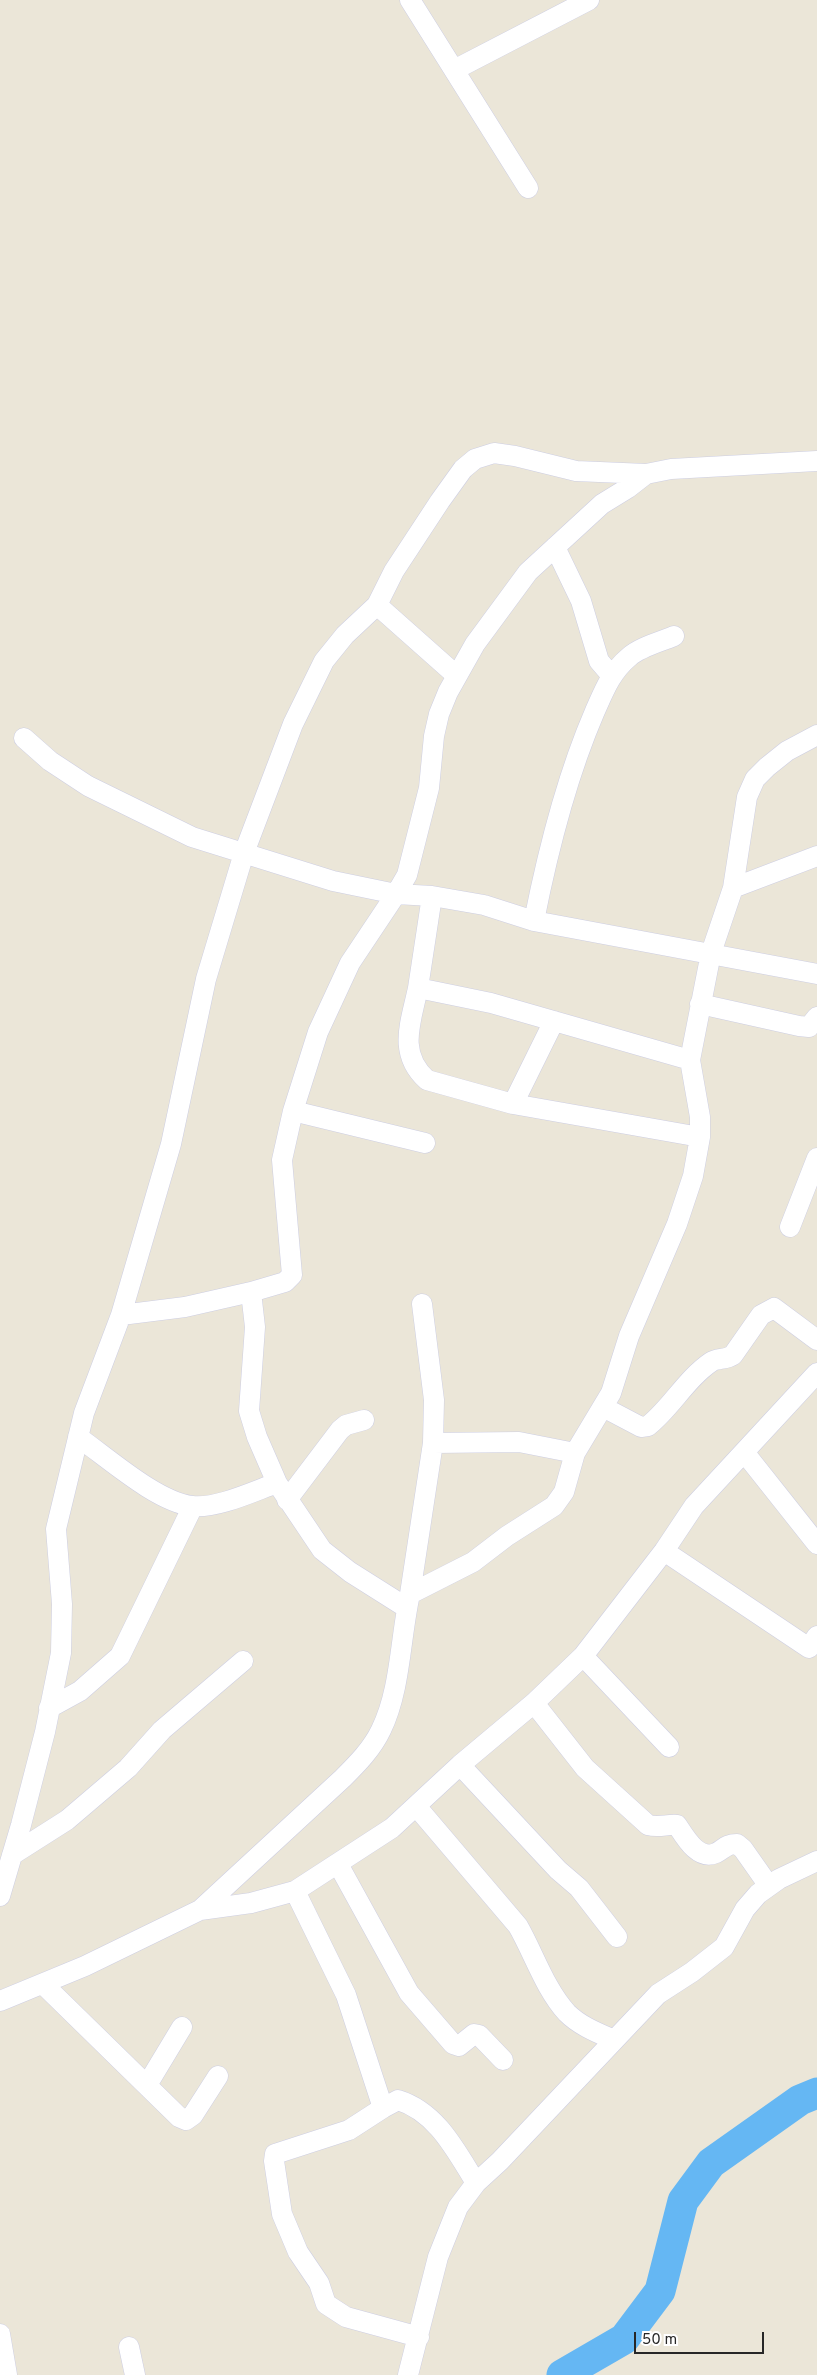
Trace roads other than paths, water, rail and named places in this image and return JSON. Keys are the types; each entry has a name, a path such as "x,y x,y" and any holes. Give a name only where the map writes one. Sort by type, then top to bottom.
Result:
{"street":[{"path":"410,0 528,188"},
{"path":"454,70 589,0"},
{"path":"0,1896 45,1732 61,1653 62,1604 56,1529 84,1413 121,1315 171,1144 206,978 244,853 293,724 313,681 324,662 345,635 376,605 394,571 440,501 463,469 475,459 494,454 515,456 576,471 646,474 671,469 817,461"},
{"path":"121,1315 184,1307 252,1292 285,1282 292,1275 282,1160 293,1111 318,1032 350,962 396,894 406,875 429,788 434,736 439,714 475,644 528,572 602,504 646,474"},
{"path":"555,547 581,601 599,661 611,675"},
{"path":"376,605 457,676"},
{"path":"534,921 546,860 563,801 584,736 611,675 630,655 674,636"},
{"path":"409,1601 473,1562 507,1536 554,1506 564,1492 575,1453 611,1393 629,1336 677,1224 693,1176 700,1136 700,1117 690,1060 711,953 733,888 747,797 755,778 787,751 817,736"},
{"path":"24,738 50,761 88,786 192,837 333,881 396,894 432,896 484,905 534,921 817,974"},
{"path":"733,888 817,856"},
{"path":"432,896 418,988 407,1043 412,1061 418,1072 427,1080 513,1104 700,1136"},
{"path":"418,988 491,1003 690,1060"},
{"path":"700,1004 799,1026 809,1027 817,1017"},
{"path":"513,1104 554,1021"},
{"path":"293,1111 425,1143"},
{"path":"790,1228 817,1158"},
{"path":"252,1292 255,1327 249,1411 257,1437 282,1491 322,1550 350,1572 409,1601"},
{"path":"0,2001 85,1966 200,1910 362,1759 381,1731 391,1704 433,1442 434,1400 422,1304"},
{"path":"603,1407 641,1427 648,1426 681,1389 713,1361 727,1359 733,1355 761,1315 767,1310 774,1308 817,1340"},
{"path":"200,1910 251,1903 295,1892 392,1828 460,1765 534,1703 583,1656 664,1552 694,1506 817,1373"},
{"path":"78,1437 157,1493 173,1501 194,1506 282,1491 340,1430 346,1425 364,1420"},
{"path":"433,1442 519,1442 575,1453"},
{"path":"744,1452 817,1544"},
{"path":"49,1708 80,1692 120,1656 129,1642 164,1562 194,1506"},
{"path":"664,1552 814,1647"},
{"path":"583,1656 669,1747"},
{"path":"12,1855 75,1813 128,1768 162,1730 243,1661"},
{"path":"534,1703 585,1768 648,1825 657,1828 670,1824 677,1825 694,1849 702,1854 715,1854 727,1844 737,1844 743,1849 769,1886"},
{"path":"460,1765 558,1870 579,1888 617,1937"},
{"path":"416,1806 518,1926 530,1947 544,1979 567,2013 583,2025 614,2040"},
{"path":"408,2375 438,2257 458,2207 476,2183 500,2161 658,1994 692,1972 724,1947 744,1909 758,1894 817,1860"},
{"path":"338,1864 410,1993 453,2044 459,2046 474,2034 479,2034 503,2060"},
{"path":"295,1892 346,1995 383,2108"},
{"path":"43,1984 179,2117 186,2120 193,2115 218,2076"},
{"path":"146,2085 182,2027"},
{"path":"419,2337 346,2317 329,2308 319,2283 298,2252 282,2214 274,2160 276,2154 349,2130 398,2100 411,2104 429,2116 451,2142 476,2183"},
{"path":"0,2334 7,2375"},
{"path":"129,2347 135,2375"}],"waterway":[{"path":"562,2375 624,2339 660,2291 683,2201 711,2163 800,2100 817,2093"}]}
